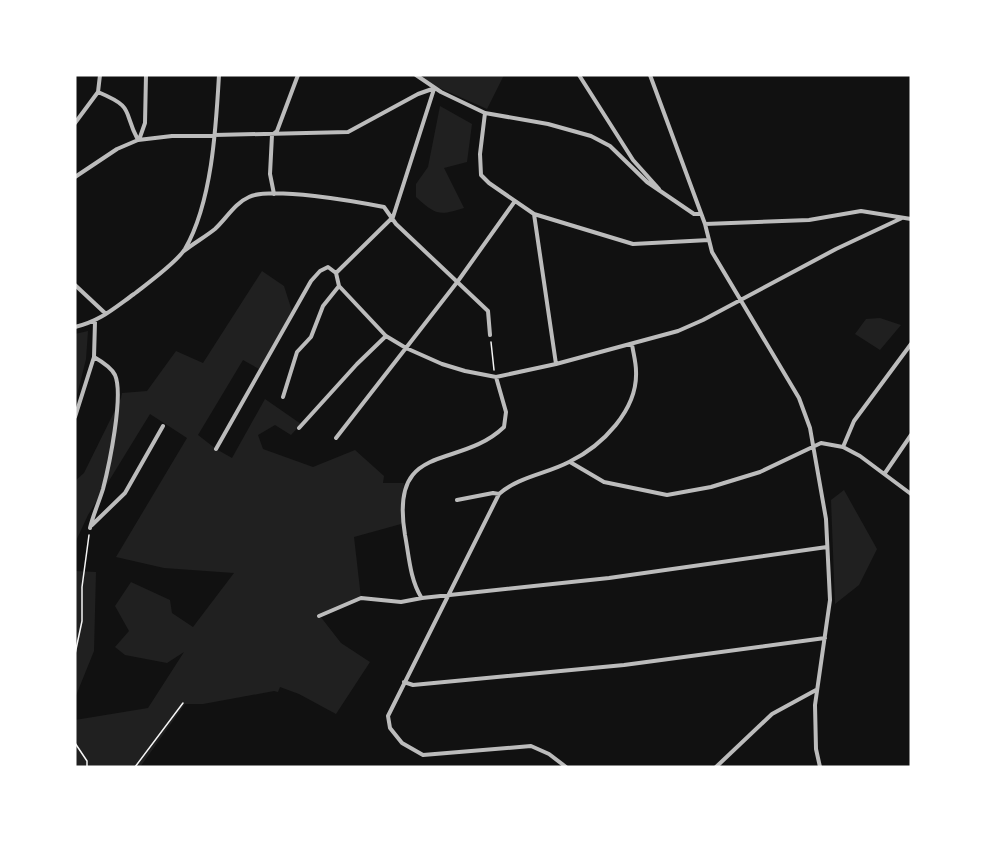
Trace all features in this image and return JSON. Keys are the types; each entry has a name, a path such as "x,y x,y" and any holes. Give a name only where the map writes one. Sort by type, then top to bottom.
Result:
{"street":[{"path":"75,123 98,92 100,75"},
{"path":"138,140 145,123 146,75"},
{"path":"184,251 201,213 207,188 219,75"},
{"path":"274,194 270,174 272,135 277,131 298,75"},
{"path":"416,75 435,88 485,113 548,124 591,136 610,146 647,182 694,214 701,214"},
{"path":"579,75 633,160 664,194"},
{"path":"650,75 705,224 712,252 799,398 807,416 826,519 830,600 816,690 814,724 820,767"},
{"path":"75,177 117,149 138,140 172,136 348,132 418,94 435,88"},
{"path":"336,273 393,217 435,88"},
{"path":"98,92 123,105 129,113 138,140"},
{"path":"485,113 480,154 481,175 534,214 633,244 709,240"},
{"path":"75,327 95,322 157,276 184,251 216,228 250,196 274,194 331,198 384,207 396,224 488,311 490,335"},
{"path":"336,438 458,281 515,201"},
{"path":"705,224 809,220 861,211 911,219"},
{"path":"534,214 556,364"},
{"path":"216,449 311,281 320,271 328,267 336,273 339,286 386,336 442,364 495,377 556,364 678,331 741,301 836,249 902,218"},
{"path":"75,285 106,314"},
{"path":"283,397 297,352 311,337 322,306 339,286"},
{"path":"75,417 94,357 95,322"},
{"path":"299,428 357,364 386,336"},
{"path":"566,767 549,754 531,746 432,755 416,753 396,736 390,728 388,716 499,494 507,486 570,462 600,442 627,410 634,392 636,371 632,344"},
{"path":"843,447 854,421 911,344"},
{"path":"90,528 102,489 114,428 118,391 114,374 107,365 94,357"},
{"path":"422,598 414,586 403,524 404,490 415,471 430,461 485,442 504,427 506,412 495,377"},
{"path":"90,528 125,493 163,426"},
{"path":"885,473 911,435"},
{"path":"570,462 604,482 667,495 711,487 760,472 821,443 843,447 860,456 911,494"},
{"path":"457,500 493,493 499,494"},
{"path":"319,616 361,598 401,602 609,578 827,547"},
{"path":"404,682 413,686 624,665 825,638"},
{"path":"716,767 772,714 816,690"}],"path":[{"path":"490,335 495,377"},
{"path":"75,654 82,621 82,587 90,528"},
{"path":"135,767 183,702"},
{"path":"75,743 87,761 87,767"}],"shaded area":[{"path":"420,75 504,75 487,109 435,86"},
{"path":"440,106 472,124 467,162 444,168 464,208 443,213 433,210 416,197 416,184 428,167"},
{"path":"262,271 284,286 292,311 259,369 243,360 198,435 232,458 265,399 301,424 291,435 275,425 258,435 263,449 313,467 355,450 384,476 383,483 404,483 401,524 354,537 361,598 320,616 341,643 370,662 336,714 299,694 280,687 278,692 203,704 185,704 140,767 75,767 75,720 148,708 184,652 167,663 125,655 115,647 129,631 115,606 131,582 170,600 172,613 193,627 234,573 164,568 116,557 187,438 150,414 88,515 75,543 75,481 84,473 122,393 147,391 176,351 203,363"},
{"path":"880,318 901,325 880,350 855,334 866,319"},
{"path":"88,331 86,359 75,403 75,334"},
{"path":"844,490 877,549 859,585 835,604 831,500"},
{"path":"75,571 96,572 94,651 75,698"}]}
